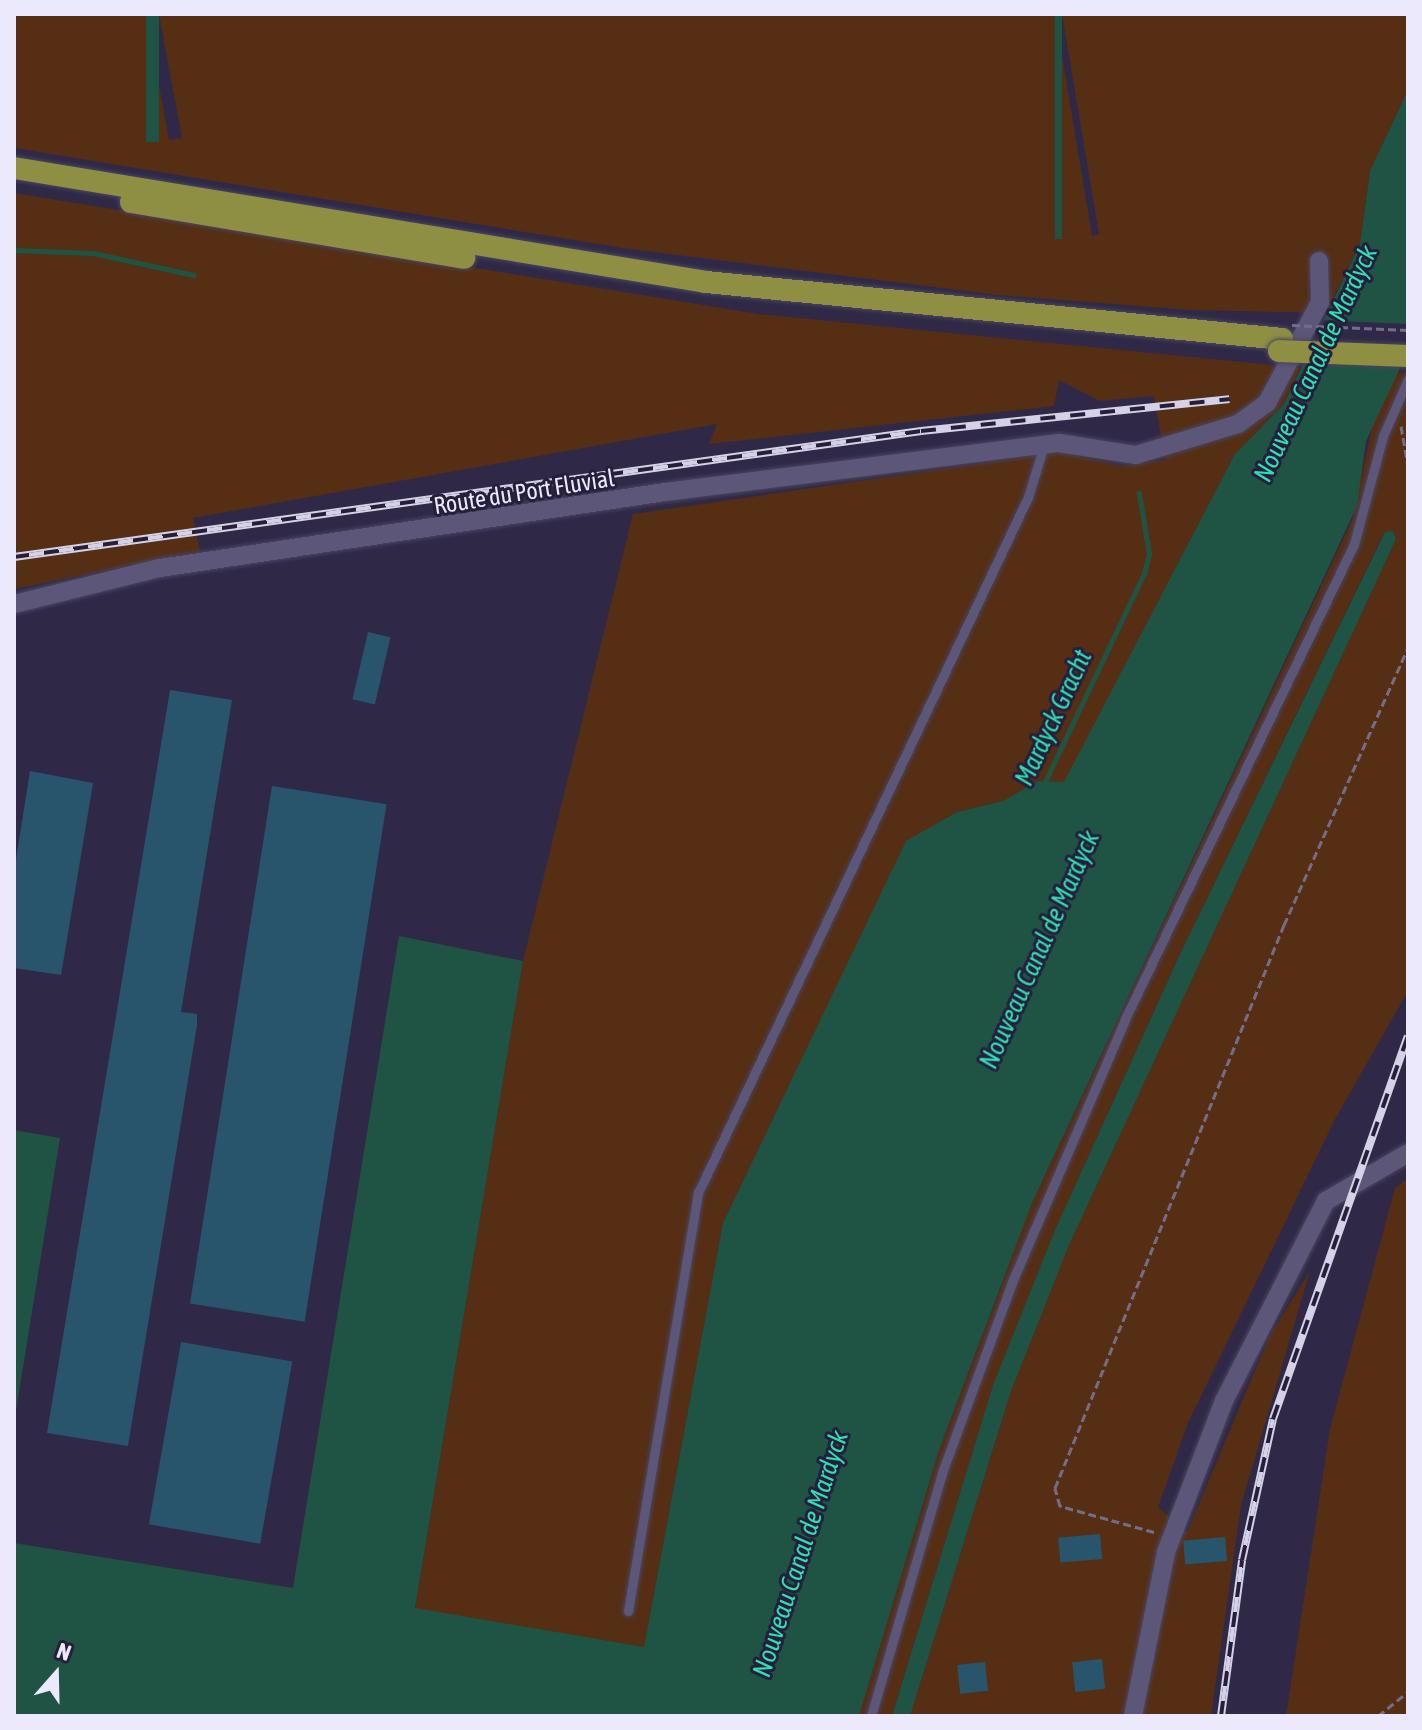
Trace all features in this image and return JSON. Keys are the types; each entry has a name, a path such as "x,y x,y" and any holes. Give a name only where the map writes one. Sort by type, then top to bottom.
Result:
{"main road":[{"path":"14,168 706,282 1284,338 1408,356"},
{"path":"14,181 734,299 1408,344"}],"street":[{"name":"Route du Port Fluvial","path":"14,604 176,565 665,492 1044,445 1128,456 1248,418 1280,387 1318,308 1319,261"},
{"path":"1133,1716 1171,1537 1208,1435 1319,1213 1340,1189 1408,1153"}],"lane":[{"path":"871,1716 943,1470 1012,1282 1125,1019 1348,558 1408,379"},
{"path":"628,1611 698,1193 1028,497 1044,445"}],"path":[{"path":"1284,338 1408,330"},
{"path":"1399,399 1408,466"},
{"path":"1171,1537 1060,1506 1055,1488 1284,925 1408,648"},
{"path":"1378,1716 1408,1692"}],"shaded area":[{"path":"14,14 146,14 169,140 182,138 159,14 1055,14 1092,236 1099,234 1062,14 1408,14 1408,90 1370,171 1360,244 1326,313 1190,310 997,295 622,248 14,148"},
{"path":"14,193 759,314 1301,368 1284,404 1235,454 1064,783 1038,781 1003,801 957,812 906,842 723,1223 644,1647 415,1609 523,961 633,514 1060,452 1122,466 1165,460 1154,396 1100,401 1059,380 1054,406 709,444 717,424 193,518 200,551 14,589"},
{"path":"1408,372 1408,991 1334,1121 1188,1423 1158,1507 1187,1532 1270,1335 1310,1271 1241,1505 1211,1716 910,1716 1010,1394 1069,1245 1396,539 1393,531 1384,533 1181,952 1055,1230 993,1385 892,1716 859,1716 939,1450 1032,1203 1352,520 1373,423 1397,373"},
{"path":"1408,1178 1408,1716 1286,1716 1330,1429 1395,1188"}],"water":[{"path":"146,14 159,14 159,142 146,142"},
{"path":"1055,14 1062,14 1062,239 1055,239"},
{"name":"Nouveau Canal de Mardyck","path":"1408,90 1408,351 1366,441 1357,506 1032,1203 939,1450 859,1716 14,1716 14,1543 293,1588 399,936 523,961 415,1608 644,1647 723,1223 906,841 957,812 1003,801 1038,781 1064,782 1235,454 1284,404 1360,244 1370,171"},
{"path":"1393,531 1396,539 1069,1245 1010,1394 910,1716 892,1716 993,1385 1055,1230 1181,952 1385,532"},
{"path":"14,1130 60,1138 14,1423"}],"pier":[{"path":"1318,320 1408,324 1408,360 1300,361"}],"building":[{"path":"368,632 390,637 375,704 352,699"},
{"path":"170,690 232,700 181,1012 197,1014 197,1025 128,1446 47,1433"},
{"path":"30,771 93,783 61,975 14,968 14,872"},
{"path":"272,786 387,804 305,1322 190,1304"},
{"path":"181,1342 292,1362 260,1544 149,1524"},
{"path":"1100,1534 1102,1559 1060,1563 1058,1538"},
{"path":"1225,1537 1227,1561 1185,1565 1183,1541"},
{"path":"1102,1659 1105,1689 1075,1692 1072,1662"},
{"path":"985,1662 988,1691 960,1694 957,1665"}],"waterway":[{"path":"14,250 93,253 194,275"},
{"name":"Mardyck Gracht","path":"1042,788 1144,573 1149,554 1139,493"}],"railway":[{"path":"14,557 921,431 1229,399"},
{"path":"1221,1716 1242,1560 1273,1419 1408,1036"}]}
